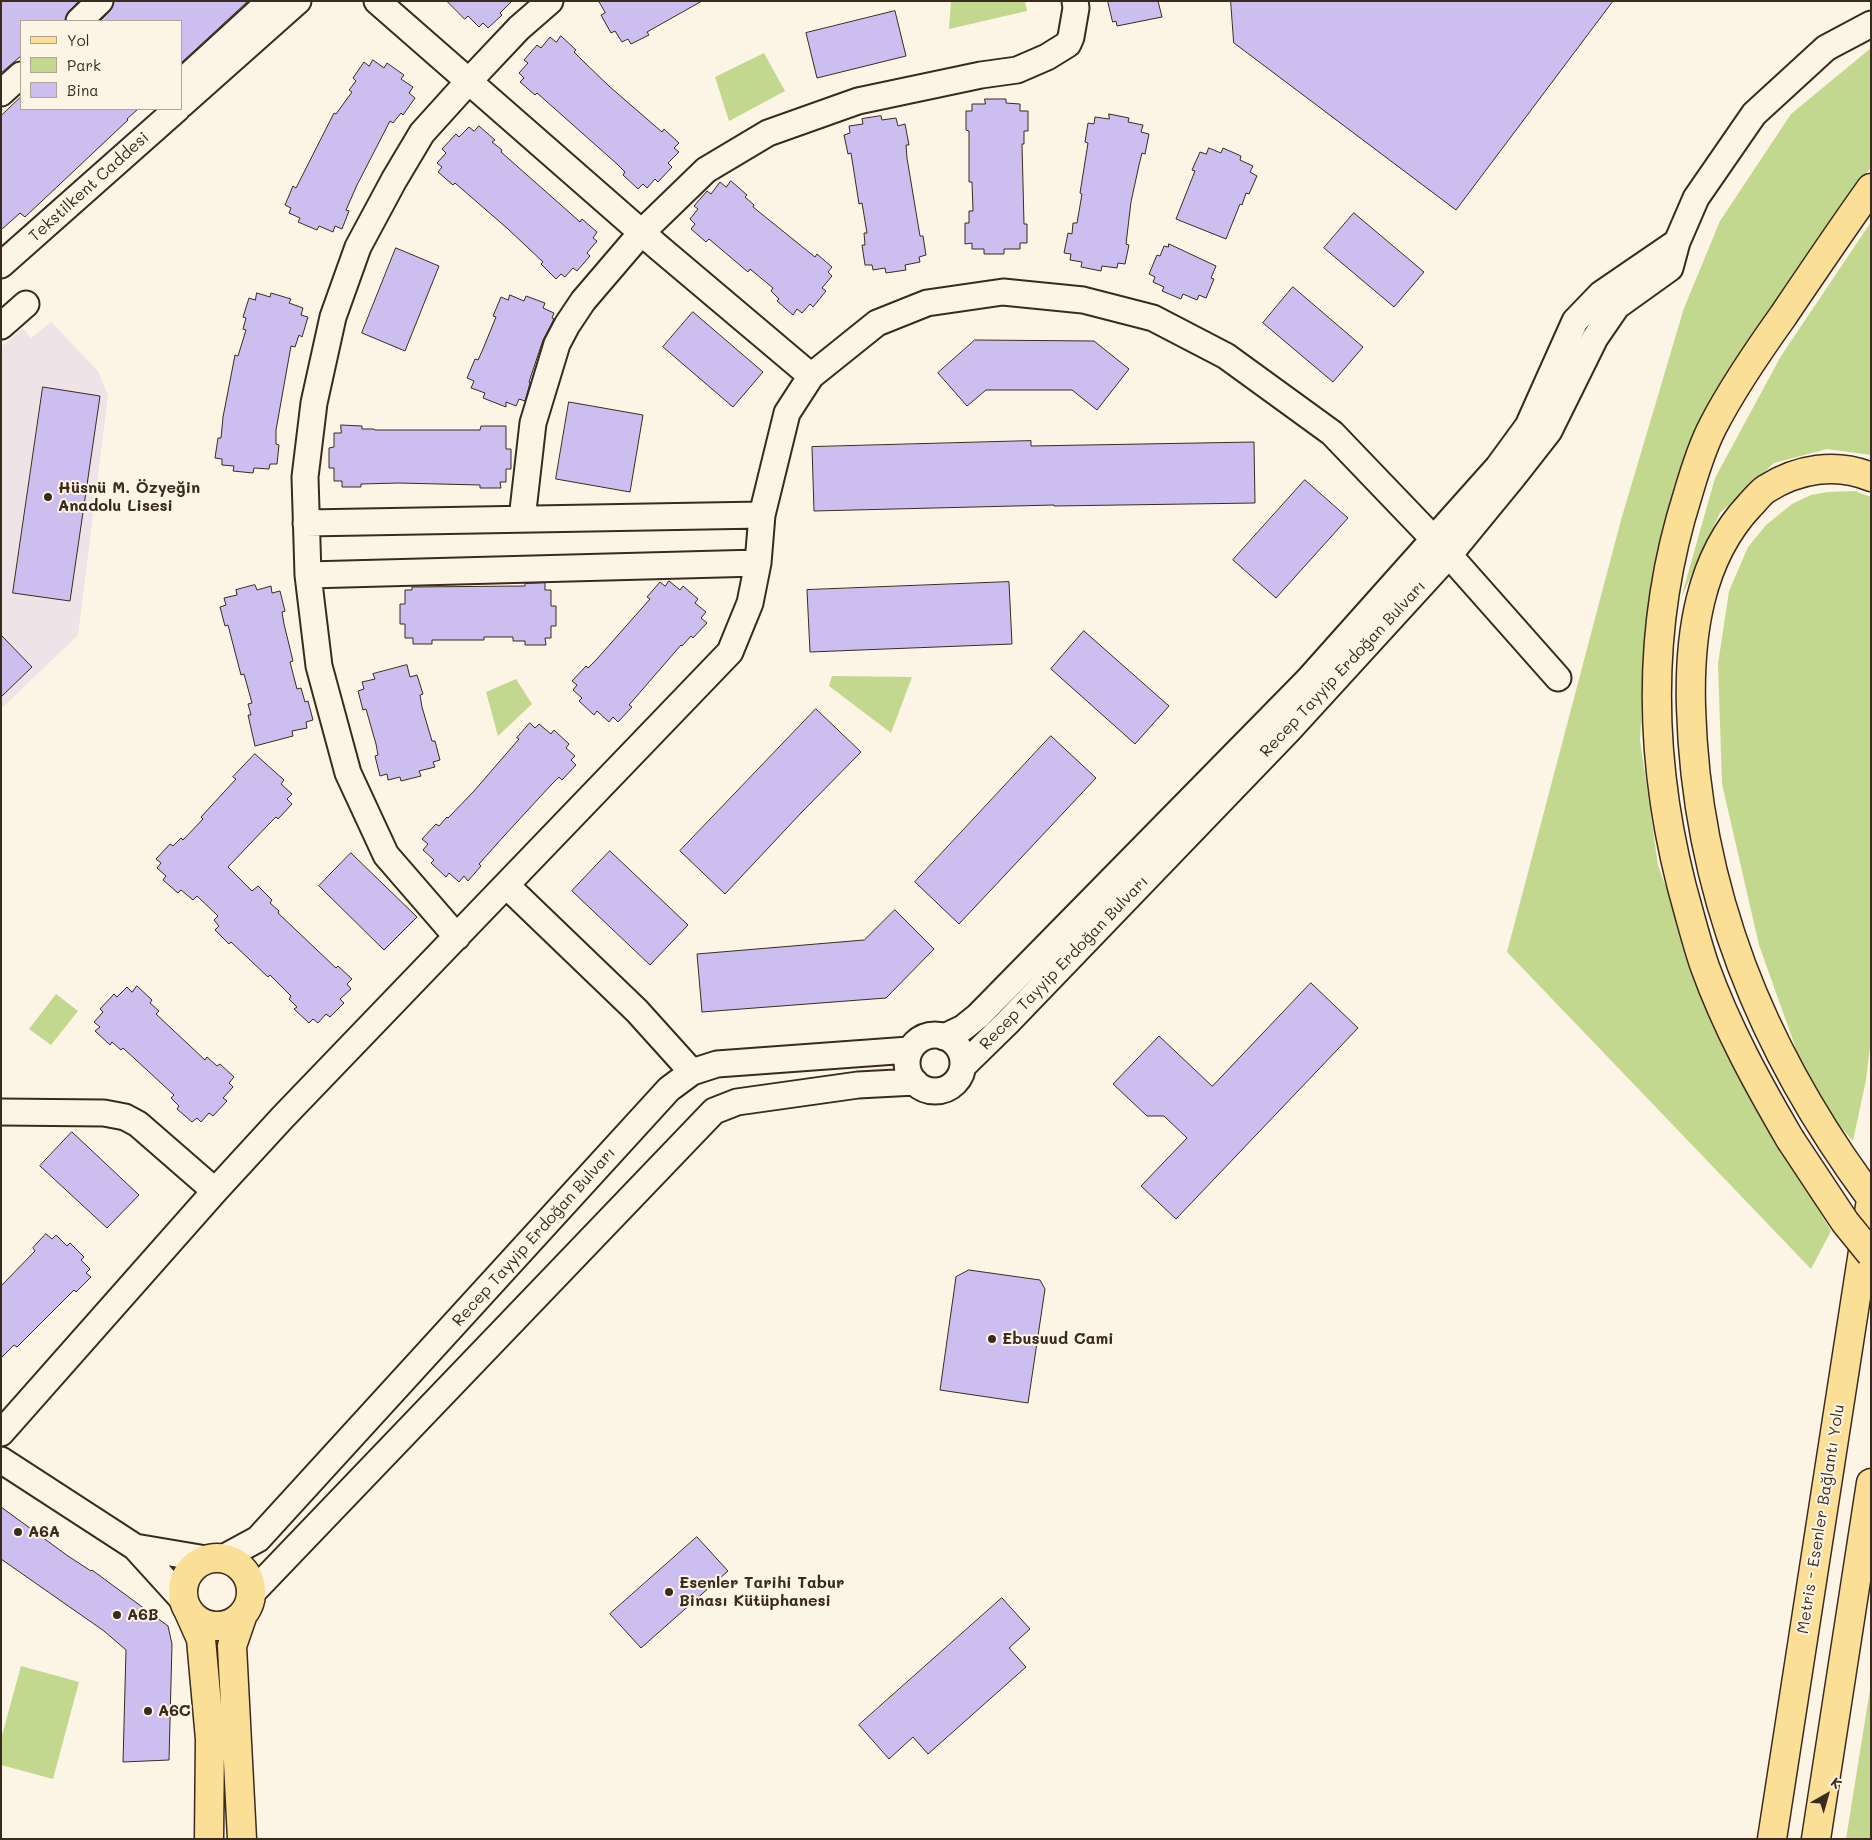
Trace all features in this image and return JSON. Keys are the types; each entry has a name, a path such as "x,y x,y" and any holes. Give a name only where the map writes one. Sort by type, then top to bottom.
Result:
{"main road":[{"path":"1871,188 1753,359 1713,425 1696,468 1673,542 1662,602 1657,654 1656,704 1659,761 1668,824 1681,884 1704,966 1731,1031 1757,1083 1790,1139 1845,1222 1871,1254"},
{"path":"1871,477 1859,472 1826,468 1794,475 1764,490 1739,516 1718,552 1702,592 1694,626 1690,672 1696,784 1704,831 1723,914 1753,995 1781,1056 1824,1132 1871,1199"},
{"name":"Metris - Esenler Bağlantı Yolu","path":"1772,1839 1871,1199"},
{"path":"1816,1839 1871,1483"},
{"path":"209,1839 210,1739 201,1639 186,1605 183,1590 185,1580 197,1564 215,1559 238,1565 246,1573 250,1583 247,1604 232,1646 242,1839"},
{"path":"186,1605 200,1621 214,1626 225,1625 235,1621 247,1604"}],"street":[{"path":"80,20 100,1"},
{"path":"182,81 270,1"},
{"path":"182,104 298,1"},
{"path":"377,1 642,232 811,376"},
{"path":"457,937 386,855 348,773 319,666 308,575 305,477 314,403 333,316 358,247 422,133 519,28 550,1"},
{"path":"522,519 533,423 557,344 567,325 583,302 642,232 706,170 768,133 858,101 981,75 1018,70 1046,58 1068,44 1072,37 1076,8 1075,1"},
{"name":"Recep Tayyip Erdoğan Bulvarı","path":"944,1037 962,1028 978,1016 1441,547 1549,431 1595,338 1617,306 1670,268 1677,242 1696,198 1754,114 1826,48 1871,24"},
{"path":"1,93 20,76"},
{"name":"Tekstilkent Caddesi","path":"1,248 152,110"},
{"name":"Tekstilkent Caddesi","path":"1,265 176,110"},
{"name":"Recep Tayyip Erdoğan Bulvarı","path":"962,1066 1006,1023 1288,731 1441,547 1528,426 1575,321 1601,294 1677,242"},
{"path":"1,1433 215,1191 730,652 750,603 758,563 762,515 787,413 811,376 877,323 927,303 1002,292 1083,300 1153,318 1226,356 1332,433 1441,547 1558,678"},
{"path":"1,326 26,304"},
{"path":"306,523 762,515"},
{"path":"308,575 758,563"},
{"path":"507,886 637,1011 692,1072"},
{"path":"927,1035 944,1037 950,1039 958,1046 962,1055 960,1076 953,1084 944,1089 928,1090 915,1082 908,1072 906,1061 910,1050 917,1040 927,1035"},
{"name":"Recep Tayyip Erdoğan Bulvarı","path":"215,1559 258,1539 669,1089 692,1072 717,1064 910,1050"},
{"path":"247,1604 714,1111 737,1102 858,1085 915,1082"},
{"path":"1,1112 104,1113 124,1117 138,1124 215,1191"},
{"path":"1,1460 135,1547 186,1605"},
{"path":"135,1547 215,1559"}],"shaded area":[{"name":"Hüsnü M. Özyeğin Anadolu Lisesi","path":"51,322 98,371 108,395 78,635 1,709 1,347 23,328 31,338"}],"green space":[{"path":"951,1 1025,1 1027,11 949,29"},
{"path":"1871,48 1871,167 1736,364 1682,464 1648,606 1640,740 1658,865 1721,1042 1831,1231 1811,1269 1507,952 1621,520 1684,308 1720,221 1791,114"},
{"path":"764,53 785,91 729,121 715,77"},
{"path":"1871,222 1871,455 1827,449 1774,463 1720,513 1681,598 1715,478 1781,356"},
{"path":"1855,491 1871,497 1871,1038 1866,1080 1853,1141 1833,1118 1800,1060 1759,945 1722,784 1718,664 1729,591 1748,547 1766,525 1792,504 1811,495"},
{"path":"832,676 912,677 891,733 829,686"},
{"path":"516,679 532,704 498,736 486,692"},
{"path":"56,994 78,1011 51,1045 29,1029"},
{"path":"21,1666 79,1682 53,1779 1,1765 1,1739"},
{"path":"1871,1683 1871,1839 1846,1839"}],"building":[{"path":"1,1 79,1 69,11 65,20 20,20 20,57 1,73"},
{"path":"114,1 248,1 182,62 182,20 101,20 110,11"},
{"path":"447,1 512,1 500,13 502,15 488,28 483,23 479,27 468,16 465,19"},
{"path":"599,1 702,1 647,32 649,35 631,44 628,39 622,42 615,31 611,33 601,15 605,13"},
{"path":"1108,1 1158,1 1162,17 1117,26 1116,21 1113,22"},
{"path":"1231,1 1613,1 1456,210 1234,43"},
{"path":"895,11 906,56 817,78 806,33"},
{"path":"561,36 576,50 574,52 610,87 662,132 664,129 679,143 674,148 679,152 668,163 672,167 658,182 655,179 647,188 643,184 638,189 623,175 625,172 617,164 537,93 535,95 520,82 524,78 519,73 528,63 524,60 537,45 541,48 550,37 556,42"},
{"path":"373,60 384,68 387,63 404,75 401,79 413,87 409,93 415,98 403,115 401,113 393,123 390,121 357,185 346,210 349,211 342,229 335,226 333,232 319,226 317,230 298,222 300,218 289,213 291,208 285,205 293,186 296,188 334,113 336,114 352,92 349,90 356,81 353,78 364,62 369,66"},
{"path":"20,98 20,110 137,110 25,217 20,213 1,230 1,116"},
{"path":"985,99 1006,99 1006,103 1020,104 1020,111 1028,111 1028,131 1024,131 1024,144 1022,144 1024,224 1027,224 1027,243 1020,243 1020,249 1004,249 1004,254 984,254 984,249 972,249 972,243 965,244 965,223 969,223 969,211 973,211 972,182 969,182 969,131 966,130 966,111 972,111 972,104 985,104"},
{"path":"1109,114 1129,118 1128,122 1143,125 1141,132 1149,134 1145,154 1142,153 1131,202 1126,244 1129,245 1125,264 1118,263 1117,268 1102,266 1101,271 1081,267 1082,262 1070,260 1071,254 1064,253 1068,233 1072,234 1073,223 1077,223 1088,143 1085,142 1088,123 1094,124 1095,117 1109,119"},
{"path":"881,116 882,120 896,118 898,126 905,124 909,145 906,145 907,158 920,236 923,236 926,255 919,257 920,262 905,265 906,270 886,273 885,268 873,270 872,265 865,265 862,245 865,245 864,233 867,233 862,203 859,204 851,153 848,154 844,135 850,133 849,126 863,124 862,119"},
{"path":"479,126 495,140 492,142 502,150 501,152 580,222 582,219 597,232 593,238 597,241 587,253 590,256 577,271 573,268 565,277 561,274 556,279 541,264 543,262 508,229 455,183 453,185 438,172 442,167 437,163 446,153 442,149 456,134 459,137 469,127 474,131"},
{"path":"1209,148 1221,153 1223,148 1241,156 1240,160 1253,166 1250,172 1257,176 1249,194 1246,193 1242,205 1240,204 1226,239 1176,219 1195,171 1192,170 1200,152 1206,154"},
{"path":"731,181 747,195 745,197 754,205 753,207 815,257 817,254 832,267 828,272 832,276 822,288 826,291 813,307 810,304 802,313 797,309 793,315 777,301 779,299 771,291 773,288 750,269 748,272 709,239 706,242 691,229 695,224 690,219 698,209 694,206 707,191 711,194 720,182 726,187"},
{"path":"1354,213 1424,272 1394,307 1324,248"},
{"path":"1169,244 1216,266 1211,278 1214,279 1206,298 1199,295 1197,300 1183,294 1181,299 1162,291 1164,287 1153,282 1155,277 1149,274 1157,255 1160,256 1164,246 1168,247"},
{"path":"396,248 439,266 405,351 362,333"},
{"path":"1293,287 1363,347 1333,382 1263,323"},
{"path":"257,293 270,297 271,293 291,299 289,303 303,308 301,315 308,317 302,337 299,335 295,347 291,346 276,430 276,444 279,445 277,464 270,464 269,469 254,468 253,473 233,471 234,466 222,465 222,459 215,458 218,438 221,438 223,417 235,355 238,356 246,330 243,329 246,318 243,317 249,298 255,300"},
{"path":"510,295 524,301 526,296 545,303 543,308 554,313 552,318 554,319 543,340 529,382 525,401 519,399 516,406 506,402 506,407 483,398 485,393 471,388 474,381 467,378 475,359 478,360 483,349 496,317 493,316 501,297 508,300"},
{"path":"693,312 763,372 733,407 663,347"},
{"path":"975,340 1094,341 1129,369 1097,410 1072,390 986,390 967,406 938,373"},
{"path":"43,387 100,396 70,601 13,593"},
{"path":"569,402 643,415 630,492 556,479"},
{"path":"341,425 362,426 362,429 375,430 480,430 481,426 506,426 506,449 511,449 511,469 506,469 506,482 500,482 501,488 480,488 480,485 399,483 361,484 361,487 342,487 342,481 334,481 334,468 329,468 329,448 334,447 334,433 341,433"},
{"path":"1031,441 1031,446 1254,442 1255,503 1054,505 814,511 812,447"},
{"path":"1305,480 1348,518 1276,598 1233,560"},
{"path":"669,581 680,590 683,586 698,599 695,603 706,612 701,618 707,623 693,638 691,636 681,645 629,705 632,707 618,722 613,717 609,722 597,711 594,715 579,701 582,698 573,690 577,685 572,681 586,666 588,668 596,660 650,599 647,597 660,582 665,586"},
{"path":"1009,582 1012,644 810,652 807,590"},
{"path":"545,583 545,590 551,590 551,606 556,606 556,626 551,626 551,638 545,638 546,645 525,645 525,641 513,641 513,637 484,637 484,640 432,640 432,644 413,644 413,638 405,638 405,624 400,624 400,604 405,604 405,590 412,590 412,587 525,586 525,584"},
{"path":"255,585 257,590 271,586 272,593 280,591 285,611 282,612 284,624 293,661 290,662 297,689 301,688 305,702 308,701 313,720 306,722 307,728 292,731 293,736 255,746 248,715 251,715 248,704 252,703 244,674 241,675 228,625 225,626 220,607 226,605 224,598 237,595 236,590"},
{"path":"1084,631 1169,706 1135,744 1051,669"},
{"path":"1,635 32,667 1,697"},
{"path":"407,665 410,677 417,675 423,694 420,695 422,707 440,760 433,762 435,767 419,771 421,776 401,781 400,777 388,780 387,774 380,776 375,756 378,755 376,744 366,709 363,710 358,691 364,689 362,682 375,679 373,674"},
{"path":"816,709 861,752 725,894 680,851"},
{"path":"530,723 535,728 539,724 551,734 554,730 569,744 566,748 575,756 571,760 576,765 562,780 559,777 551,785 479,864 481,866 468,881 464,876 459,882 449,873 446,877 431,863 434,860 423,850 428,844 422,839 436,824 439,826 448,818 474,791 519,739 517,738"},
{"path":"1051,736 1096,778 959,924 915,882"},
{"path":"255,754 284,780 281,784 292,794 287,799 292,804 278,819 276,817 228,867 252,891 258,886 272,900 270,903 279,911 278,913 336,968 338,966 352,979 347,984 351,989 340,999 344,1003 330,1017 326,1014 318,1023 313,1019 309,1023 294,1009 297,1007 289,999 291,996 270,975 268,977 231,942 229,944 215,930 219,926 214,920 218,916 197,896 193,900 181,890 178,893 163,880 166,876 157,868 161,863 156,859 170,844 173,846 181,838 183,840 203,819 201,817 236,779 233,777"},
{"path":"610,851 688,925 650,965 572,891"},
{"path":"351,853 417,917 384,950 319,886"},
{"path":"895,910 934,949 886,998 702,1012 697,954 864,940"},
{"path":"1311,983 1358,1028 1176,1219 1141,1186 1187,1138 1164,1116 1147,1116 1113,1084 1159,1036 1212,1086"},
{"path":"137,986 152,1000 150,1003 159,1011 156,1014 205,1060 207,1057 217,1066 220,1064 234,1077 229,1083 233,1087 223,1098 227,1101 213,1116 209,1113 201,1122 197,1118 192,1122 177,1109 179,1106 171,1098 174,1095 123,1048 121,1050 112,1042 110,1045 95,1031 100,1027 94,1022 103,1012 100,1009 114,994 117,997 127,987 132,992"},
{"path":"72,1132 139,1195 107,1228 40,1166"},
{"path":"46,1234 52,1239 56,1235 67,1246 70,1243 84,1257 81,1260 90,1269 86,1273 91,1277 76,1292 74,1290 17,1347 14,1345 1,1358 1,1286 35,1251 33,1248"},
{"name":"Ebusuud Cami","path":"969,1270 1040,1280 1045,1289 1028,1403 940,1390 956,1277"},
{"path":"1,1507 68,1556 92,1570 168,1626 172,1644 169,1760 123,1762 126,1650 104,1631 1,1559"},
{"name":"Esenler Tarihi Tabur Binası Kütüphanesi","path":"697,1537 728,1571 641,1648 610,1614"},
{"path":"1002,1598 1030,1629 1009,1648 1026,1667 928,1754 913,1737 889,1759 859,1725"}],"place":[{"name":"Hüsnü M. Özyeğin Anadolu Lisesi","path":"48,497"},
{"name":"Ebusuud Cami","path":"992,1339"},
{"name":"A6A","path":"18,1532"},
{"name":"Esenler Tarihi Tabur Binası Kütüphanesi","path":"669,1592"},
{"name":"A6B","path":"117,1615"},
{"name":"A6C","path":"148,1711"}]}
